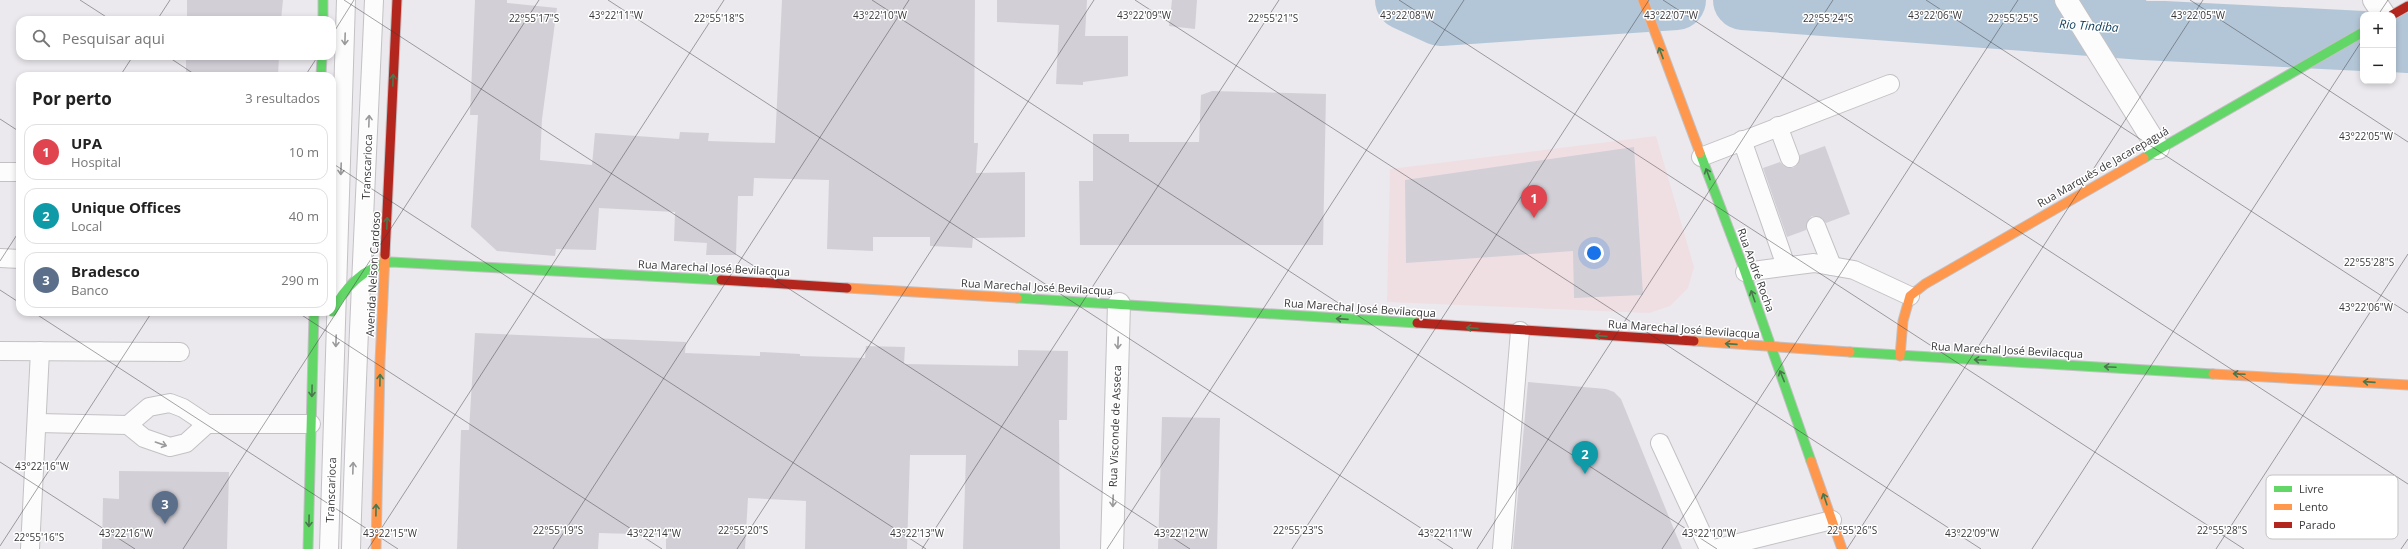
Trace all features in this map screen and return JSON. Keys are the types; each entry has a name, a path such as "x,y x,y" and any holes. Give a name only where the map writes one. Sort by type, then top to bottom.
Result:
{"street":[{"path":"323,16 324,0"},
{"name":"Avenida Nelson Cardoso","path":"376,549 380,362 386,262 397,0"},
{"name":"Rua André Rocha","path":"1643,0 1653,31 1745,272 1770,346 1789,393 1842,549"},
{"path":"2066,0 2101,60 2158,148"},
{"path":"2374,0 2382,12"},
{"path":"2396,13 2408,6"},
{"name":"Rua Marquês de Jacarepaguá","path":"1910,296 1925,284 1950,269 2158,148 2360,34"},
{"path":"321,72 322,60"},
{"name":"Rua Marechal José Bevilacqua","path":"336,306 363,275 374,267 386,262 456,264 1119,304 1770,346 1851,354 2408,385"},
{"path":"1900,356 1903,321 1910,296"},
{"name":"Rua Visconde de Asseca","path":"1112,549 1119,304"},
{"path":"308,549 314,316"},
{"name":"Rua Marechal José Bevilacqua","path":"312,352 330,316"}],"lane":[{"name":"Transcarioca","path":"336,257 346,0"},
{"name":"Transcarioca","path":"351,549 356,359 363,275 374,0"},
{"path":"1701,157 1890,84"},
{"path":"1778,126 1790,158"},
{"path":"1742,140 1786,266"},
{"path":"0,172 16,172"},
{"path":"1816,226 1832,266"},
{"path":"0,258 16,259"},
{"path":"1745,272 1814,263 1854,270 1910,296"},
{"name":"Transcarioca","path":"329,549 334,316"},
{"path":"1502,549 1520,331"},
{"path":"0,351 180,352"},
{"path":"30,549 38,423 40,351"},
{"path":"128,425 149,407 170,403 183,408 207,424 311,424"},
{"path":"38,423 128,425 144,438 170,447 186,443 207,424"},
{"path":"1660,443 1709,549"},
{"path":"1714,549 1832,520"}],"shaded area":[{"path":"1656,136 1694,267 1688,288 1670,306 1649,313 1387,302 1390,169"}],"building":[{"path":"187,0 283,0 281,16 187,16"},
{"path":"475,0 507,0 507,3 557,8 542,119 540,160 592,165 595,133 679,139 680,132 709,133 708,141 775,143 782,0 975,0 974,143 978,143 976,173 1025,172 1025,237 973,238 972,248 930,246 930,237 873,237 873,251 827,249 829,180 754,178 753,196 738,196 736,255 706,255 707,243 674,241 675,212 599,208 596,250 556,249 555,256 497,251 471,227 478,115 470,115"},
{"path":"997,0 1087,0 1085,36 1128,36 1128,76 1083,82 1083,85 1056,84 1059,25 997,22"},
{"path":"1172,0 1197,0 1195,29 1169,26"},
{"path":"186,60 279,60 278,72 186,72"},
{"path":"1212,91 1326,94 1323,245 1080,245 1079,181 1093,181 1093,134 1129,134 1129,142 1199,142 1201,95"},
{"path":"1825,146 1850,214 1826,223 1822,218 1812,216 1808,220 1806,230 1787,237 1763,168 1780,162 1784,166 1793,168 1798,164 1800,155"},
{"path":"1634,147 1643,295 1574,298 1573,251 1406,263 1405,180"},
{"path":"475,333 686,342 685,353 760,356 760,352 800,354 800,356 865,358 866,346 905,347 904,364 1018,366 1018,350 1068,351 1067,420 1059,420 1060,549 963,549 966,455 910,455 907,549 805,549 806,501 748,498 745,549 666,549 666,535 599,533 598,549 457,549 461,430 469,430"},
{"path":"1528,382 1606,389 1614,392 1621,399 1682,549 1513,549"},
{"path":"1162,417 1220,418 1217,549 1158,549"},
{"path":"119,471 229,472 227,549 102,549 103,498 119,499"}],"waterway":[{"name":"Rio Tindiba","path":"1405,0 1440,16 1676,0"},
{"name":"Rio Tindiba","path":"1743,0 2144,30 2360,41"},
{"name":"Rio Tindiba","path":"2396,42 2408,43"}],"traffic: fast":[{"path":"323,0 323,16"},
{"path":"2144,158 2360,34"},
{"path":"321,72 322,60"},
{"path":"1700,153 1745,272 1811,461"},
{"path":"336,305 342,295 356,280 372,269 391,262 721,280"},
{"path":"1017,298 1417,323"},
{"path":"308,549 314,316"},
{"path":"1850,352 2213,374"}],"traffic: slow":[{"path":"1643,0 1700,153"},
{"path":"1900,356 1903,321 1910,296 1925,284 2144,158"},
{"path":"376,549 380,362 385,255"},
{"path":"847,288 1017,298"},
{"path":"1694,341 1850,352"},
{"path":"2213,374 2408,385"},
{"path":"1811,461 1842,549"}],"traffic: jam":[{"path":"385,255 397,0"},
{"path":"2396,13 2408,6"},
{"path":"721,280 847,288"},
{"path":"1417,323 1694,341"}],"place":[{"name":"UPA","path":"1534,218"},
{"name":"Unique Offices","path":"1585,474"},
{"name":"Bradesco","path":"165,524"}]}
